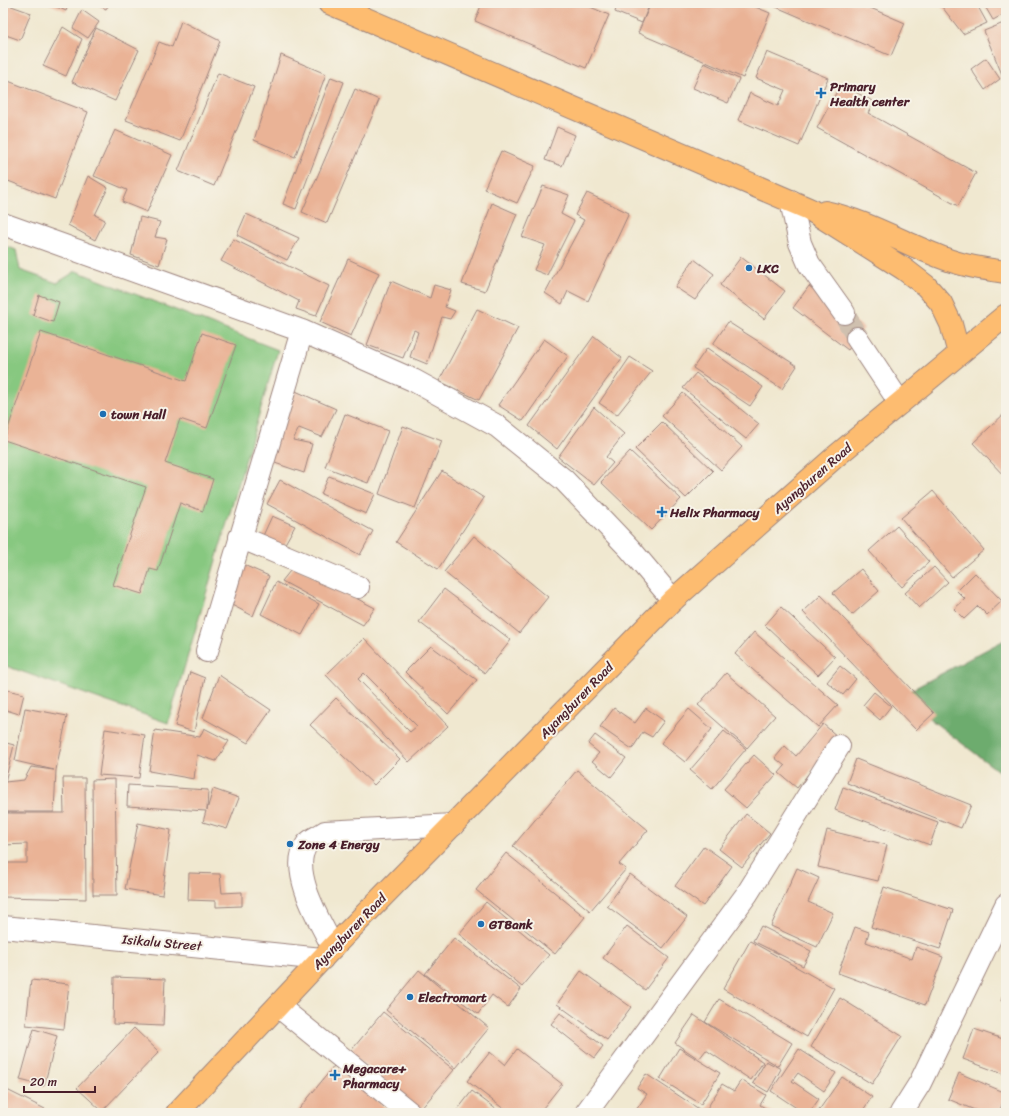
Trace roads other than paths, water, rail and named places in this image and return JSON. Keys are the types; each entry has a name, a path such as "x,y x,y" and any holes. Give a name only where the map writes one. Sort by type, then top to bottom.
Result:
{"main road":[{"path":"328,3 800,205 904,269 926,286 940,303 951,324 959,354"},
{"path":"800,205 845,216 943,258 972,267 1006,272"},
{"name":"Ayangburen Road","path":"177,1113 327,953 673,600 835,457 1005,316"}],"street":[{"path":"800,205 800,242 810,264 844,313"},
{"path":"3,224 302,331 413,380 498,426 564,480 630,549 673,600"},
{"path":"207,651 302,331"},
{"path":"857,338 900,403"},
{"path":"240,537 358,587"},
{"path":"586,1113 747,894 840,746"},
{"path":"327,953 302,874 301,857 308,843 325,832 454,824"},
{"path":"900,1113 920,1083 1006,905"},
{"name":"Isikalu Street","path":"3,927 327,953"},
{"path":"278,1006 410,1113"}],"tunnel":[{"path":"844,313 857,338"}],"place":[{"name":"Primary Health center","path":"821,93"},
{"name":"LKC","path":"749,268"},
{"name":"town Hall","path":"103,414"},
{"name":"Helix Pharmacy","path":"662,512"},
{"name":"Zone 4 Energy","path":"290,844"},
{"name":"GTBank","path":"481,924"},
{"name":"Electromart","path":"410,997"},
{"name":"Megacare+ Pharmacy","path":"335,1075"}]}
